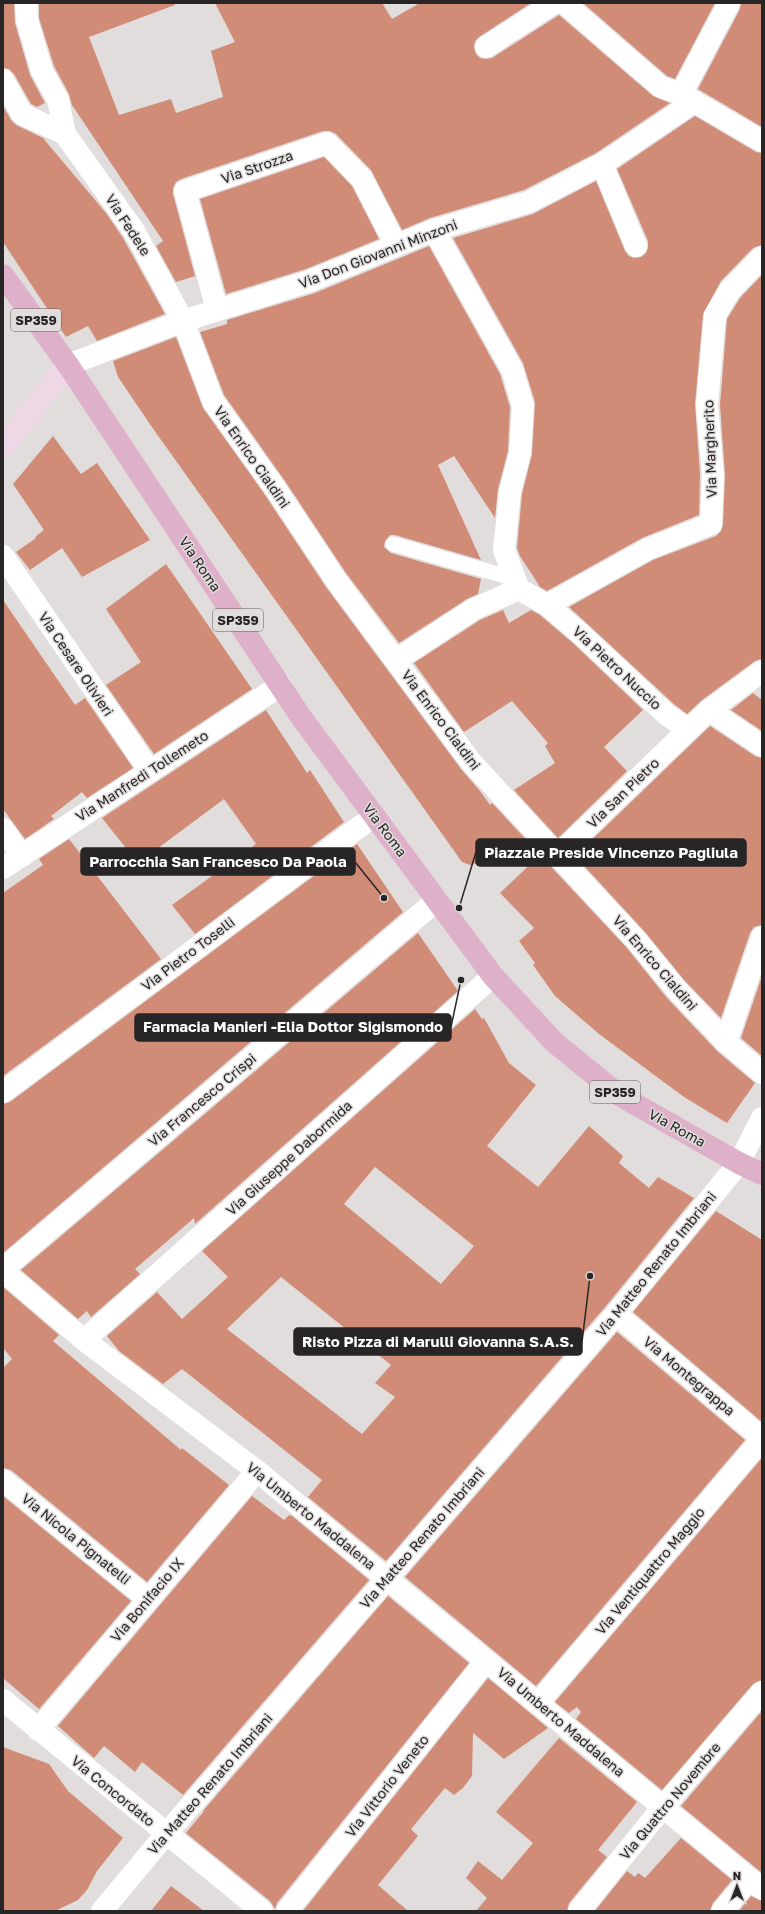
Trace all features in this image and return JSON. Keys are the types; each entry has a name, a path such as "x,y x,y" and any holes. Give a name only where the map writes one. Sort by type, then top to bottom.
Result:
{"main road":[{"name":"Via Roma","path":"3,275 68,365 301,717 437,900"},
{"path":"3,446 68,365"},
{"name":"SP359","path":"437,900 494,976"},
{"name":"Via Roma","path":"494,976 554,1042 619,1095 739,1163 762,1174"}],"street":[{"path":"26,3 29,28 42,71 58,100 65,134"},
{"path":"486,47 554,3"},
{"path":"564,3 660,87 688,98 762,141"},
{"path":"688,98 729,3"},
{"path":"3,80 22,114 65,134"},
{"name":"Via Don Giovanni Minzoni","path":"68,365 183,321 310,281 434,230 530,202 602,164 688,98"},
{"name":"Via Fedele","path":"65,134 134,231 183,321"},
{"name":"Via Strozza","path":"217,310 185,191 327,143 362,179 396,245"},
{"path":"602,164 636,246"},
{"path":"396,660 474,609 517,584 504,550 510,492 520,453 523,406 512,369 434,230"},
{"name":"Via Margherito","path":"547,605 648,549 710,524 713,475 707,405 715,315 730,290 762,257"},
{"name":"Via Enrico Cialdini","path":"183,321 213,401 275,488 336,580 471,762 636,940 676,989 726,1042 762,1073"},
{"name":"Via Cesare Olivieri","path":"3,556 150,771"},
{"name":"Via Pietro Nuccio","path":"517,584 547,605 582,635 667,715 688,729"},
{"name":"Via San Pietro","path":"557,856 709,710 762,671"},
{"name":"Via Manfredi Tollemeto","path":"3,868 281,685"},
{"path":"709,710 762,746"},
{"name":"Via Pietro Toselli","path":"3,1092 374,816"},
{"path":"3,829 22,856"},
{"name":"Via Francesco Crispi","path":"3,1270 437,900"},
{"path":"726,1042 762,938"},
{"name":"Via Giuseppe Dabormida","path":"84,1340 494,976"},
{"name":"Via Matteo Renato Imbriani","path":"102,1911 166,1834 616,1314 739,1163 762,1118"},
{"name":"Via Umberto Maddalena","path":"3,1270 84,1340 256,1471 756,1884"},
{"name":"Via Montegrappa","path":"616,1314 762,1439"},
{"name":"Via Ventiquattro Maggio","path":"538,1703 762,1439"},
{"name":"Via Bonifacio IX","path":"38,1730 256,1471"},
{"name":"Via Nicola Pignatelli","path":"3,1480 148,1599"},
{"name":"Via Vittorio Veneto","path":"287,1911 486,1661"},
{"name":"Via Quattro Novembre","path":"579,1911 663,1807 762,1692"},
{"name":"Via Concordato","path":"3,1700 262,1911"},
{"path":"722,1911 756,1884"}],"lane":[{"path":"393,544 517,584"}],"building":[{"path":"3,3 14,3 15,23 30,75 45,103 37,107 31,104 14,74 9,69 3,68"},
{"path":"39,3 174,3 175,5 89,37 119,115 171,99 176,113 223,97 211,51 235,42 215,3 382,3 392,19 420,3 531,3 475,41 474,47 476,54 480,58 492,58 559,15 653,96 670,103 596,153 524,190 430,218 402,230 371,170 336,134 330,131 323,131 181,179 176,182 173,188 173,194 195,276 176,282 156,246 163,241 72,105 69,94 54,66 39,18"},
{"path":"583,3 715,3 675,79 667,76"},
{"path":"741,3 762,3 762,127 698,89 740,9"},
{"path":"3,106 11,120 16,125 43,138 106,213 123,238 165,314 97,341 88,326 66,337 3,242"},
{"path":"695,116 756,152 762,153 762,245 753,248 721,281 703,314 695,404 700,475 699,515 642,538 547,591 540,587 520,556 517,548 522,494 532,454 535,402 523,363 453,238 533,214 596,181 625,251 629,256 634,258 641,257 646,253 648,241 617,169"},
{"path":"324,157 352,186 379,239 306,269 226,294 200,199"},
{"path":"429,246 500,374 510,407 508,451 498,489 495,518 454,456 438,465 481,560 395,535 390,535 385,541 384,547 391,553 481,579 478,594 467,599 399,643 346,573 285,481 224,395 200,332 227,324 227,320 315,293"},
{"path":"762,275 762,659 755,661 702,700 687,714 675,705 569,607 653,560 716,536 721,531 723,525 725,475 720,405 727,319 740,298"},
{"path":"176,337 203,408 265,495 326,587 461,769 490,805 492,803 532,846 470,865 462,862 154,430 118,377 113,361"},
{"path":"53,436 81,474 97,463 150,540 82,577 62,548 30,570 16,552 36,538 35,537 44,530 13,484"},
{"path":"166,564 252,689 154,754 106,685 141,662 106,609"},
{"path":"3,600 75,705 85,698 133,768 87,798 82,792 51,816 54,819 25,839 3,809"},
{"path":"503,610 509,623 531,610 540,615 574,644 643,710 604,747 627,771 558,838 514,790 555,763 545,746 548,743 512,701 464,732 414,663 480,620"},
{"path":"753,693 762,700 762,731 731,710"},
{"path":"266,710 307,773 310,770 344,822 195,934 172,905 256,844 224,799 138,863 102,818"},
{"path":"710,726 755,756 762,758 762,925 754,927 750,933 721,1018 685,981 645,932 575,856"},
{"path":"69,839 161,959 3,1076 3,893 43,865 39,859"},
{"path":"357,844 403,912 3,1253 3,1104 10,1102"},
{"path":"540,855 627,948 667,998 717,1051 755,1083 727,1123 684,1097 599,1034 555,996 533,965 535,963 519,941 534,928 500,893"},
{"path":"418,933 458,991 195,1224 194,1218 135,1269 140,1274 91,1317 87,1311 78,1319 21,1270"},
{"path":"762,976 762,1056 741,1038"},
{"path":"475,1009 482,1019 484,1018 509,1063 536,1085 487,1146 538,1187 589,1126 623,1156 619,1163 649,1188 658,1177 694,1198 606,1306 386,1561 308,1497 322,1480 182,1369 163,1384 119,1351 107,1336 157,1292 182,1319 228,1277 202,1251","holes":["375,1167 474,1246 441,1284 344,1204","281,1277 391,1365 375,1383 395,1397 362,1434 227,1329"]},
{"path":"716,1211 762,1240 762,1422 633,1312"},
{"path":"3,1287 59,1335 53,1341 181,1450 182,1448 229,1485 147,1582 11,1470 3,1468 3,1368 12,1359 3,1348"},
{"path":"617,1332 745,1440 536,1686 405,1577"},
{"path":"762,1458 762,1680 753,1684 662,1790 576,1719 581,1712 577,1707 569,1713 555,1702"},
{"path":"3,1496 131,1601 39,1709 3,1678"},
{"path":"252,1496 284,1520 289,1515 292,1516 369,1580 183,1795 142,1762 135,1772 104,1746 94,1758 58,1726"},
{"path":"388,1596 469,1663 277,1903 275,1909 270,1901 186,1833 203,1811"},
{"path":"488,1678 548,1728 504,1759 473,1733 472,1776 463,1788 454,1795 445,1788 411,1829 418,1836 378,1885 408,1911 303,1911"},
{"path":"762,1711 762,1873 681,1806"},
{"path":"559,1738 637,1802 598,1850 607,1857 569,1903 567,1911 476,1911 487,1898 466,1878 478,1861 502,1880 533,1843 496,1812"},
{"path":"3,1747 49,1764 68,1791 123,1838 97,1871 87,1890 78,1900 55,1911 3,1911"},
{"path":"681,1838 732,1880 713,1903 710,1911 595,1911 627,1871 635,1877 638,1873 645,1878"},
{"path":"171,1886 204,1911 151,1911"},
{"path":"751,1896 762,1901 762,1911 739,1911"}],"place":[{"name":"Parrocchia San Francesco Da Paola","path":"384,898"},
{"name":"Piazzale Preside Vincenzo Pagliula","path":"459,908"},
{"name":"Farmacia Manieri -Elia Dottor Sigismondo","path":"461,980"},
{"name":"Risto Pizza di Marulli Giovanna S.A.S.","path":"590,1276"}]}
